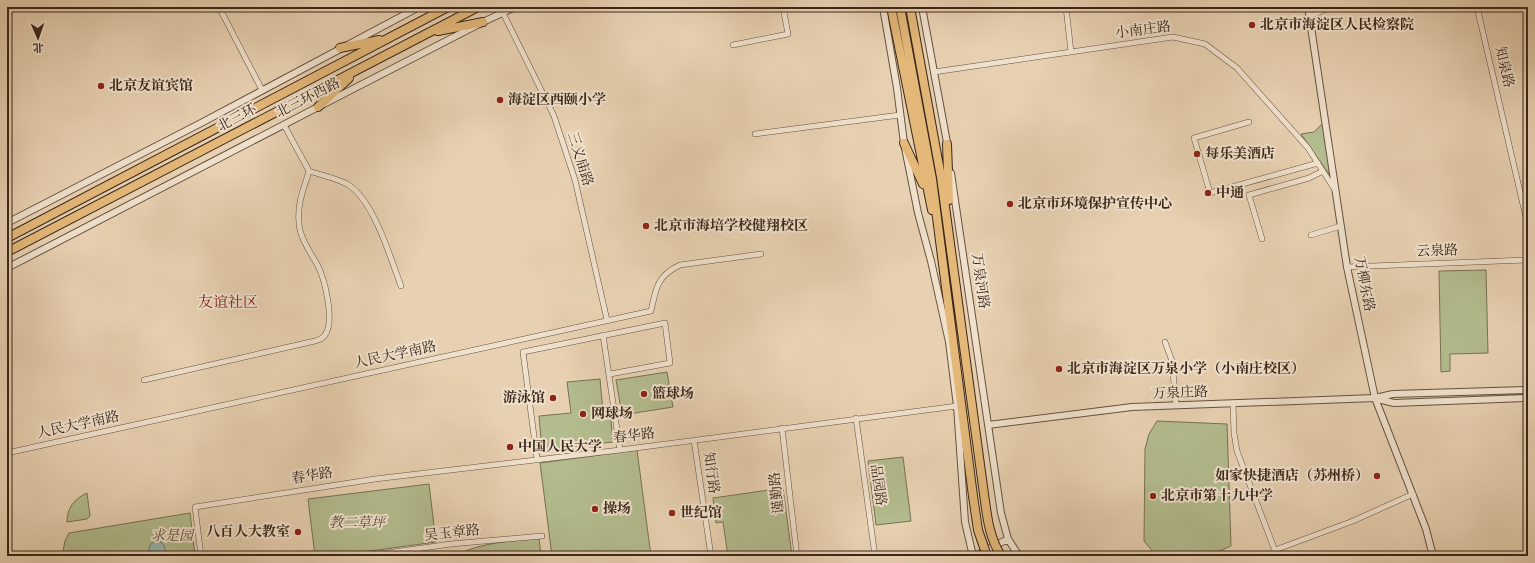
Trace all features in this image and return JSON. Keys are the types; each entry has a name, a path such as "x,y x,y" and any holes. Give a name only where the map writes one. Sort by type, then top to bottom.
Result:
{"highway":[{"name":"北三环","path":"7,238 448,7"},
{"name":"北三环","path":"7,252 478,7"},
{"path":"468,12 484,7"},
{"path":"891,7 928,195 940,245"},
{"path":"900,7 932,179 978,530 987,556"},
{"name":"万泉河路","path":"910,7 941,177 989,529 1001,556"},
{"path":"427,33 483,22"},
{"path":"340,48 387,38"},
{"path":"318,106 356,70"},
{"path":"904,143 928,195"},
{"path":"947,144 950,239"}],"street":[{"path":"219,7 262,90"},
{"name":"北三环西路","path":"7,223 419,7"},
{"name":"北三环西路","path":"7,268 318,106 515,7"},
{"path":"733,45 788,34 783,7"},
{"path":"883,7 897,88 904,143 918,213 931,261 949,342 957,406 966,522 974,556 1008,539"},
{"name":"万泉河路","path":"922,7 947,144 1001,513 1008,539 1019,556"},
{"path":"1066,7 1071,52"},
{"name":"万柳东路","path":"1308,7 1347,267 1375,398 1426,529 1433,556"},
{"path":"1310,16 1331,7"},
{"name":"知泉路","path":"1478,7 1528,226"},
{"name":"三义庙路","path":"503,13 554,116 575,180 608,320"},
{"name":"小南庄路","path":"934,72 1174,37 1205,44 1237,68 1308,148 1336,191"},
{"path":"755,134 900,115"},
{"path":"1249,122 1194,138 1210,193 1318,163"},
{"path":"284,125 309,171 346,184 358,194 368,209 382,236 401,286"},
{"path":"144,380 315,341 321,339 326,334 329,324 329,308 323,281 298,222 300,198 309,171"},
{"path":"1262,239 1249,195 1309,178 1323,171"},
{"path":"1311,235 1341,226"},
{"name":"人民大学南路","path":"7,453 651,311 656,285 669,270 680,265 761,254"},
{"name":"云泉路","path":"1347,267 1528,260"},
{"path":"537,459 523,352 665,323 670,363 610,374"},
{"path":"603,335 610,374 620,450"},
{"path":"1165,342 1172,361 1176,405"},
{"name":"万泉庄路","path":"988,425 1111,409 1176,405 1375,398 1393,394 1528,390"},
{"name":"万泉庄路","path":"1375,398 1394,402 1528,398"},
{"path":"1233,403 1234,433 1237,451 1277,556"},
{"name":"春华路","path":"201,556 195,507 375,479 620,450 957,406"},
{"name":"品园路","path":"856,418 875,556"},
{"name":"谨勤路","path":"782,428 797,556"},
{"name":"知行路","path":"694,440 711,556"},
{"path":"1275,550 1353,521 1413,494"},
{"name":"吴玉章路","path":"364,556 451,544 542,536"}],"green space":[{"path":"1324,122 1331,177 1301,134 1314,132"},
{"path":"1486,270 1488,353 1450,354 1450,371 1441,372 1439,271"},
{"name":"篮球场","path":"667,372 673,407 622,415 616,380"},
{"name":"网球场","path":"600,379 603,411 610,411 613,442 542,450 539,416 571,413 567,382"},
{"path":"1157,421 1227,424 1231,546 1208,556 1160,556 1154,553 1144,541 1145,449 1149,434"},
{"name":"操场","path":"637,450 651,556 552,556 540,463"},
{"path":"903,457 911,521 876,525 868,461"},
{"name":"教二草坪","path":"429,484 436,542 333,556 315,556 308,499"},
{"path":"783,488 792,556 728,556 723,522 716,523 713,498"},
{"path":"87,493 90,516 87,519 67,522 68,512 72,504 78,498"},
{"name":"求是园","path":"190,513 195,556 62,556 65,541 69,533"},
{"path":"539,538 541,556 463,556 463,552 481,546 500,542"}],"water":[{"path":"157,541 164,546 165,549 160,556 157,557 150,552 149,549 154,542"}],"place":[{"name":"北京市海淀区人民检察院","path":"1252,25"},
{"name":"北京友谊宾馆","path":"101,86"},
{"name":"海淀区西颐小学","path":"500,100"},
{"name":"每乐美酒店","path":"1197,154"},
{"name":"中通","path":"1208,193"},
{"name":"北京市环境保护宣传中心","path":"1010,204"},
{"name":"北京市海培学校健翔校区","path":"646,226"},
{"name":"北京市海淀区万泉小学（小南庄校区）","path":"1059,369"},
{"name":"篮球场","path":"644,394"},
{"name":"游泳馆","path":"553,398"},
{"name":"网球场","path":"583,414"},
{"name":"中国人民大学","path":"510,447"},
{"name":"如家快捷酒店（苏州桥）","path":"1377,476"},
{"name":"北京市第十九中学","path":"1153,496"},
{"name":"操场","path":"595,509"},
{"name":"世纪馆","path":"672,513"},
{"name":"八百人大教室","path":"298,532"}],"district":[{"name":"友谊社区","path":"228,302"}]}
